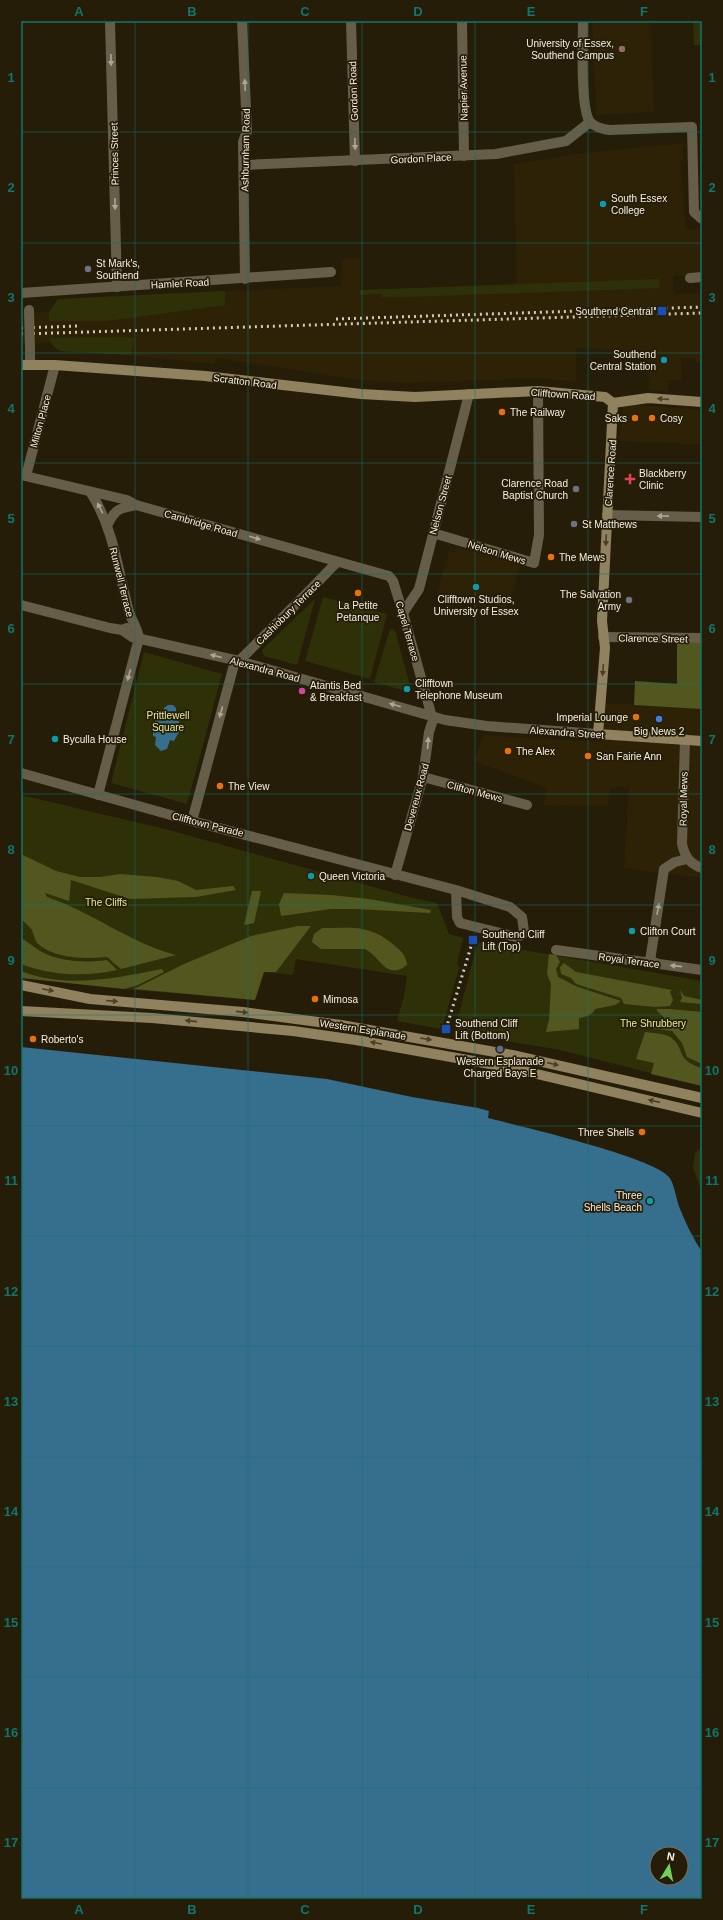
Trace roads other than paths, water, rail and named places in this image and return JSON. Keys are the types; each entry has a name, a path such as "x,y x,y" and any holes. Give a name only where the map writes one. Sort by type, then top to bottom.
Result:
{"street":[{"name":"Princes Street","path":"110,21 117,287"},
{"name":"Ashburnham Road","path":"242,21 247,131 243,142 245,279"},
{"name":"Gordon Road","path":"351,21 355,161"},
{"name":"Napier Avenue","path":"462,21 464,156"},
{"path":"583,21 584,106 590,122 597,127 609,130 692,127 694,212 702,219"},
{"name":"Gordon Place","path":"244,165 464,156 525,150 566,141 590,122"},
{"name":"Hamlet Road","path":"26,365 30,349 29,310 26,294 331,272"},
{"path":"690,278 702,277"},
{"name":"Scratton Road","path":"26,365 55,365 205,376 361,394 415,397 469,394"},
{"name":"Milton Place","path":"23,476 55,365"},
{"name":"Clifftown Road","path":"469,394 538,391 605,397 613,404"},
{"name":"Nelson Mews","path":"433,532 534,563 539,535 538,391"},
{"name":"Nelson Street","path":"403,613 418,589 469,394"},
{"path":"613,404 648,398 702,402"},
{"name":"Clarence Road","path":"598,734 605,648 602,622 613,404"},
{"name":"Cambridge Road","path":"23,476 91,493 127,500 136,505 337,562 382,573"},
{"name":"Runwell Terrace","path":"91,493 108,524 133,623 139,632 139,638"},
{"path":"108,524 112,515 117,510 136,505"},
{"path":"607,515 702,517"},
{"name":"Cashiobury Terrace","path":"237,661 337,562"},
{"name":"Capel Terrace","path":"382,573 393,581 433,717"},
{"name":"Alexandra Road","path":"21,605 122,630 127,635 237,661 433,717"},
{"path":"122,630 133,623"},
{"name":"Clarence Street","path":"603,637 702,638"},
{"path":"98,795 139,638"},
{"path":"192,821 237,661"},
{"name":"Alexandra Street","path":"433,717 487,726 702,741"},
{"name":"Devereux Road","path":"395,875 423,776 429,732 433,717"},
{"name":"Royal Mews","path":"685,739 682,844 687,858"},
{"name":"Clifftown Parade","path":"21,773 192,821 456,890 510,907 522,917 524,932 522,936 516,936 460,923 457,917 456,890"},
{"name":"Clifton Mews","path":"423,776 527,805"},
{"path":"650,961 664,869 674,862 687,858 694,866 702,868"},
{"name":"Royal Terrace","path":"556,950 644,962 650,961 659,964 702,970"},
{"name":"Western Esplanade","path":"21,985 90,999 243,1012 356,1027 512,1055 702,1098"},
{"name":"Western Esplanade","path":"21,1011 152,1018 293,1031 356,1040 507,1067 702,1113"}],"water":[{"path":"168,705 173,705 176,708 176,720 179,721 179,732 174,741 170,740 167,749 161,751 155,745 156,737 153,736 153,724 158,715 162,716 164,708"},
{"path":"21,1047 327,1079 412,1097 478,1108 489,1111 488,1118 584,1143 638,1160 658,1169 669,1177 673,1184 685,1220 702,1252 702,1899 21,1899"}],"railway":[{"path":"336,319 702,307"},
{"path":"21,334 702,313"},
{"path":"21,328 78,326"},
{"path":"446,1029 473,940"}],"place":[{"name":"University of Essex, Southend Campus","path":"622,49"},
{"name":"South Essex College","path":"603,204"},
{"name":"St Mark's, Southend","path":"88,269"},
{"name":"Southend Central","path":"662,311"},
{"name":"Southend Central Station","path":"664,360"},
{"name":"The Railway","path":"502,412"},
{"name":"Saks","path":"635,418"},
{"name":"Cosy","path":"652,418"},
{"name":"Blackberry Clinic","path":"630,479"},
{"name":"Clarence Road Baptist Church","path":"576,489"},
{"name":"St Matthews","path":"574,524"},
{"name":"The Mews","path":"551,557"},
{"name":"Clifftown Studios, University of Essex","path":"476,587"},
{"name":"La Petite Petanque","path":"358,593"},
{"name":"The Salvation Army","path":"629,600"},
{"name":"Clifftown Telephone Museum","path":"407,689"},
{"name":"Atantis Bed & Breakfast","path":"302,691"},
{"name":"Imperial Lounge","path":"636,717"},
{"name":"Big News 2","path":"659,719"},
{"name":"Byculla House","path":"55,739"},
{"name":"The Alex","path":"508,751"},
{"name":"San Fairie Ann","path":"588,756"},
{"name":"The View","path":"220,786"},
{"name":"Queen Victoria","path":"311,876"},
{"name":"Clifton Court","path":"632,931"},
{"name":"Southend Cliff Lift (Top)","path":"473,940"},
{"name":"Mimosa","path":"315,999"},
{"name":"Southend Cliff Lift (Bottom)","path":"446,1029"},
{"name":"Roberto's","path":"33,1039"},
{"name":"Western Esplanade Charged Bays E","path":"500,1049"},
{"name":"Three Shells","path":"642,1132"},
{"name":"Three Shells Beach","path":"650,1201"}],"park label":[{"name":"Prittlewell Square","path":"168,720"},
{"name":"The Cliffs","path":"106,902"},
{"name":"The Shrubbery","path":"653,1023"}]}
